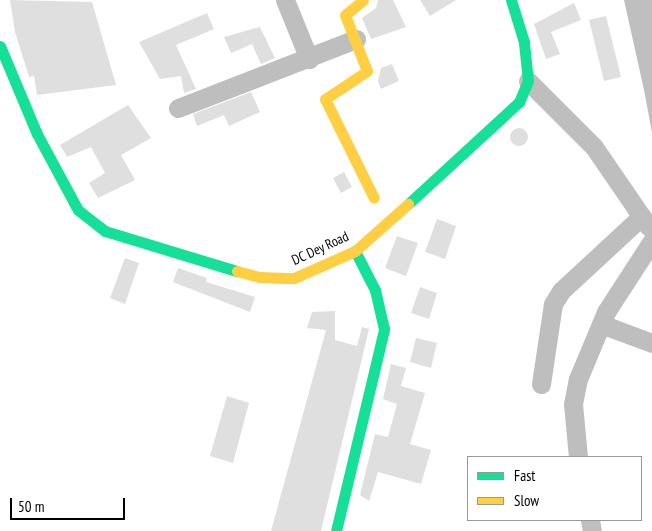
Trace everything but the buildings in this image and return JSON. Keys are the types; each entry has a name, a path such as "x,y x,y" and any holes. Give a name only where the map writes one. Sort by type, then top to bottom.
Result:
{"street":[{"path":"285,0 309,60"},
{"path":"363,0 346,10 367,72 325,99 326,107 374,198"},
{"path":"511,0 524,42 528,81 594,147 647,223 557,297 541,384"},
{"path":"178,108 309,60 356,39"},
{"name":"DC Dey Road","path":"0,46 65,191 78,210 105,231 259,277 294,278 355,251 502,122 519,102 528,81"},
{"path":"578,456 573,404 601,324 652,241"},
{"path":"336,531 384,329 375,290 355,251"},
{"path":"601,324 652,343"}],"shaded area":[{"path":"624,0 652,0 652,133 644,90"}],"traffic: fast":[{"path":"408,204 519,102 528,81 524,42 511,0"},
{"path":"0,46 37,134 78,210 105,231 237,271"},
{"path":"336,531 384,329 375,290 355,251"}],"traffic: slow":[{"path":"363,0 345,15 367,71 325,99 374,198"},
{"path":"237,271 259,277 294,278 355,251 408,204"}]}
